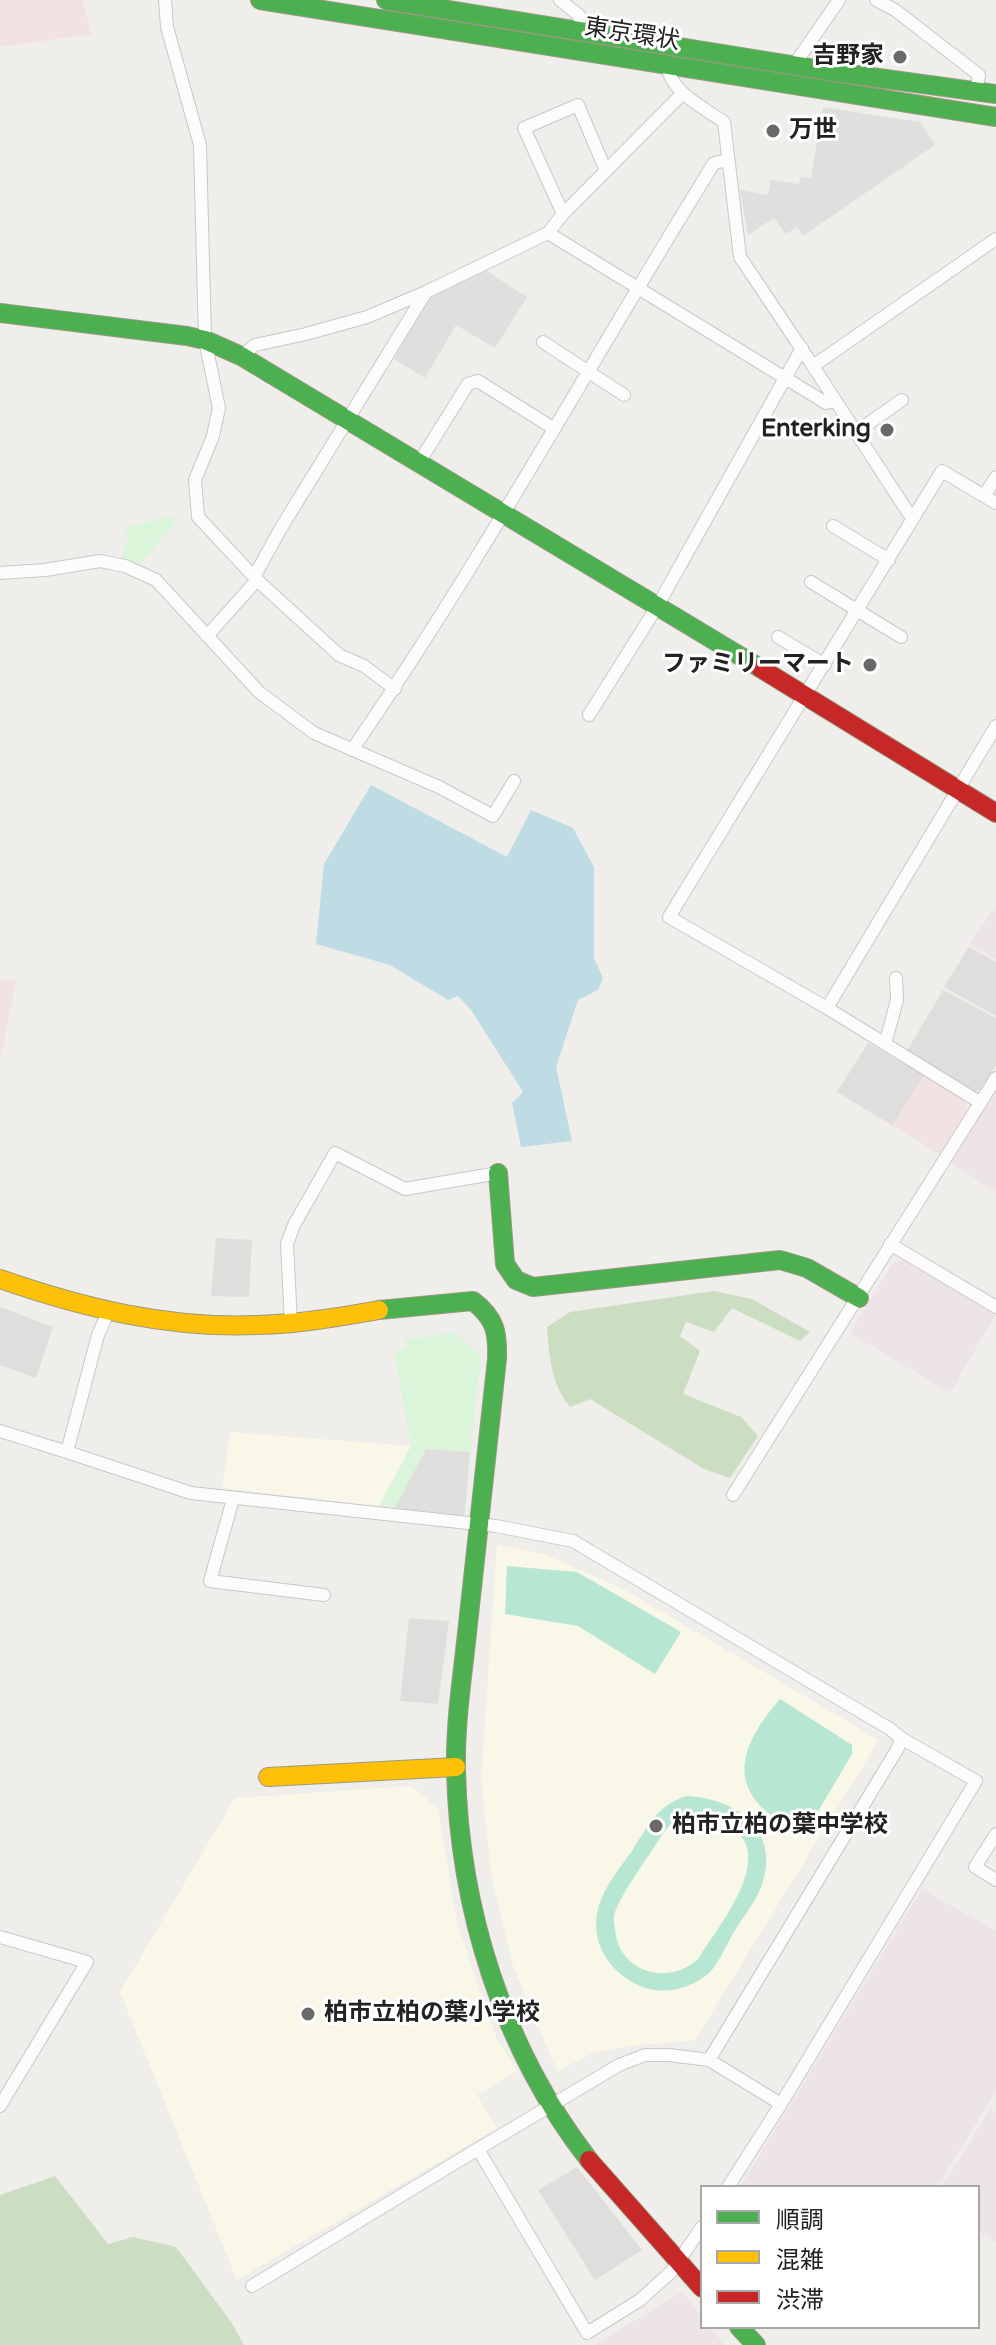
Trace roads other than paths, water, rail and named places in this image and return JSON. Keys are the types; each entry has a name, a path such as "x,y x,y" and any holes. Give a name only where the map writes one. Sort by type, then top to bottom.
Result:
{"main road":[{"name":"東京環状","path":"260,0 996,117"},
{"name":"東京環状","path":"386,0 996,94"},
{"path":"0,313 205,340 241,356 658,605 996,813"},
{"path":"498,1173 505,1264 516,1280 533,1287 780,1260 807,1268 859,1298"},
{"path":"0,1279 32,1291 109,1310 182,1323 291,1323 448,1301 473,1301 494,1320 498,1332 497,1359 459,1712 456,1767 466,1872 488,1958 513,2031 550,2106 598,2175 700,2286"},
{"path":"268,1777 456,1767"},
{"path":"741,2329 756,2345"}],"street":[{"path":"165,0 167,27 200,145 205,340 219,408 213,436 195,480 198,517 256,578 339,655 364,666 395,689"},
{"path":"560,0 580,16 579,31"},
{"path":"794,65 839,0"},
{"path":"876,0 895,10 979,75 976,91"},
{"path":"667,65 668,75 683,93 724,122 740,257 909,514 914,517"},
{"path":"241,356 255,345 367,317 548,233 683,93"},
{"path":"563,214 524,128 578,105 606,171"},
{"path":"352,750 395,689 503,515 714,163 728,160"},
{"path":"548,233 826,403 835,401"},
{"path":"813,366 996,239"},
{"path":"207,636 256,578 426,292"},
{"path":"543,342 624,395"},
{"path":"589,715 658,605 802,348"},
{"path":"418,464 468,384 478,381 553,428"},
{"path":"855,433 902,400"},
{"path":"981,1103 827,1008 669,917 942,471 996,503"},
{"path":"984,496 996,477"},
{"path":"833,526 889,560"},
{"path":"0,573 100,561 125,566 156,580 259,692 314,733 439,787 493,816 514,781"},
{"path":"811,582 901,637"},
{"path":"778,637 825,665"},
{"path":"827,1008 996,726"},
{"path":"885,1044 897,1000 896,978"},
{"path":"733,1495 996,1078"},
{"path":"291,1323 287,1244 294,1225 335,1153 405,1189 498,1173"},
{"path":"890,1244 996,1307"},
{"path":"67,1452 98,1335 109,1310"},
{"path":"0,1431 191,1493 478,1525 573,1541 976,1781 729,2185"},
{"path":"233,1499 210,1581 324,1595"},
{"path":"709,2060 898,1748 901,1738"},
{"path":"996,1834 975,1867 996,1880"},
{"path":"0,1937 87,1962 0,2106"},
{"path":"252,2286 619,2065 645,2055 709,2060 781,2104"},
{"path":"478,2149 587,2333 640,2300 671,2272 700,2230"}],"water":[{"path":"371,785 507,857 531,810 573,828 594,867 594,958 603,978 598,990 578,1000 556,1067 572,1141 521,1147 512,1103 523,1092 471,1010 458,996 448,1000 390,965 316,944 324,864"}],"place":[{"name":"吉野家","path":"900,57"},
{"name":"万世","path":"773,131"},
{"name":"Enterking","path":"887,430"},
{"name":"ファミリーマート","path":"870,665"},
{"name":"柏市立柏の葉中学校","path":"656,1826"},
{"name":"柏市立柏の葉小学校","path":"308,2014"}]}
